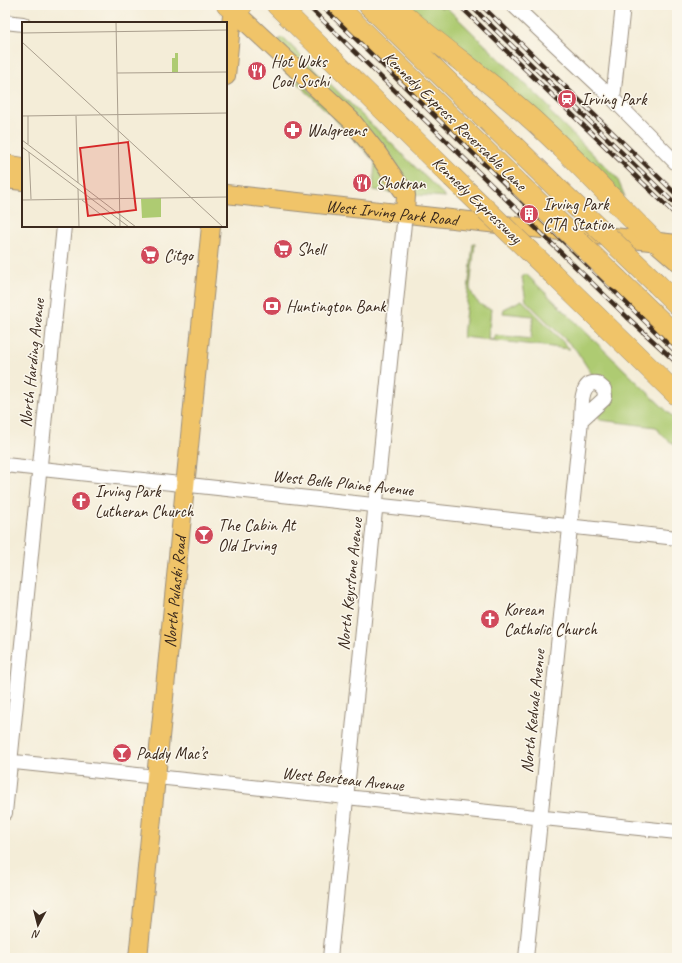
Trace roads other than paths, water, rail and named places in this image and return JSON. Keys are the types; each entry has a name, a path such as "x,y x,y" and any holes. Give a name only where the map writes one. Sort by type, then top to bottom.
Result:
{"highway":[{"name":"Kennedy Expressway","path":"277,5 677,395"},
{"name":"Kennedy Express Reversable Lane","path":"336,5 677,337"},
{"path":"369,5 677,304"},
{"path":"393,5 443,48 511,101 572,157 654,241"}],"main road":[{"path":"227,61 233,6"},
{"path":"233,6 351,120 375,150 406,195 405,213"},
{"path":"5,164 22,167"},
{"path":"5,179 22,181"},
{"name":"West Irving Park Road","path":"227,194 677,244"},
{"name":"North Pulaski Road","path":"138,958 211,227"},
{"path":"654,241 677,261"}],"street":[{"path":"513,5 613,99 677,164"},
{"path":"613,99 623,5"},
{"path":"5,22 22,24"},
{"name":"North Keystone Avenue","path":"330,958 405,213"},
{"name":"North Harding Avenue","path":"5,814 8,762 64,227"},
{"name":"North Kedvale Avenue","path":"526,958 581,420"},
{"name":"West Belle Plaine Avenue","path":"5,465 677,538"},
{"name":"West Berteau Avenue","path":"8,762 677,832"}],"railway":[{"path":"307,5 627,317 677,363"},
{"path":"321,5 677,353"},
{"path":"459,5 677,216"},
{"path":"470,5 677,206"},
{"path":"481,5 677,195"}],"place":[{"name":"Hot Woks Cool Sushi","path":"257,71"},
{"name":"Irving Park","path":"567,99"},
{"name":"Walgreens","path":"293,130"},
{"name":"Shokran","path":"362,183"},
{"name":"Irving Park CTA Station","path":"529,214"},
{"name":"Shell","path":"283,249"},
{"name":"Citgo","path":"150,255"},
{"name":"Huntington Bank","path":"272,306"},
{"name":"Irving Park Lutheran Church","path":"81,501"},
{"name":"The Cabin At Old Irving","path":"204,535"},
{"name":"Korean Catholic Church","path":"490,619"},
{"name":"Paddy Mac’s","path":"122,753"}]}
